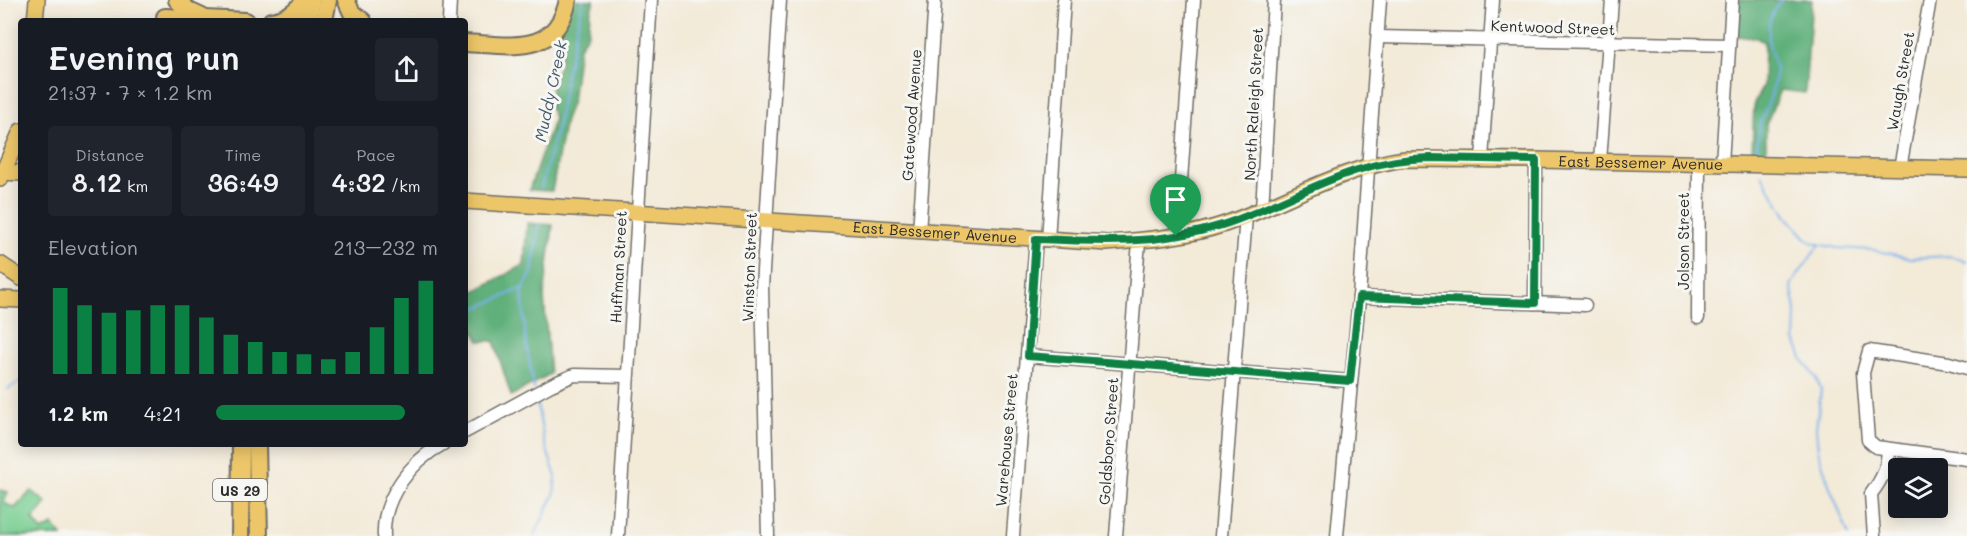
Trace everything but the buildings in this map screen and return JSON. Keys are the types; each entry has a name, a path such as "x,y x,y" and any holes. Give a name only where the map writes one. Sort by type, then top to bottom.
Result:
{"highway":[{"path":"177,0 189,11 205,18"},
{"path":"283,18 295,12 306,0"},
{"path":"309,18 312,0"},
{"path":"325,18 328,0"},
{"path":"346,0 352,13 359,18"},
{"path":"468,34 517,37 533,35 552,21 560,0"},
{"path":"468,43 524,45 541,41 549,36 562,21 568,0"},
{"path":"165,13 205,18"},
{"name":"US 29","path":"240,536 241,447"},
{"name":"US 29","path":"257,447 259,536"}],"main road":[{"path":"35,18 37,0"},
{"path":"18,137 1,174 18,173"},
{"name":"East Bessemer Avenue","path":"468,201 1107,243 1176,236 1223,225 1367,166 1405,159 1967,169"},
{"path":"0,264 18,276"},
{"path":"0,299 18,300"}],"street":[{"path":"449,18 450,0"},
{"name":"Huffman Street","path":"618,536 651,0"},
{"name":"Winston Street","path":"768,536 762,316 765,220 780,0"},
{"name":"Gatewood Avenue","path":"919,232 935,0"},
{"name":"Warehouse Street","path":"1013,536 1028,356 1042,239 1064,0"},
{"path":"1176,236 1194,0"},
{"name":"North Raleigh Street","path":"1262,210 1274,0"},
{"path":"1337,536 1359,297 1380,0"},
{"path":"1482,159 1492,0"},
{"path":"1600,161 1612,0"},
{"path":"1722,164 1732,0"},
{"name":"Waugh Street","path":"1900,168 1930,0"},
{"name":"Kentwood Street","path":"1378,37 1729,45"},
{"path":"1535,303 1536,160"},
{"name":"Jolson Street","path":"1698,318 1699,163"},
{"path":"1221,536 1246,216"},
{"name":"Goldsboro Street","path":"1116,536 1139,241"},
{"path":"1359,297 1585,306"},
{"path":"1967,368 1949,363 1869,351 1863,373 1868,440 1876,447 1967,459"},
{"path":"1028,356 1350,381"},
{"path":"468,430 574,375 627,376"},
{"path":"384,536 388,508 398,486 412,467 437,447"},
{"path":"1874,536 1871,494 1887,468 1888,449"}],"green space":[{"path":"573,0 594,0 588,33 579,47 572,101 565,120 552,191 529,190 554,118 550,108 552,81 560,64 562,42 556,37"},
{"path":"1738,0 1812,0 1805,93 1780,90 1766,125 1766,154 1752,153 1754,103 1763,86 1764,42 1757,38 1736,36"},
{"path":"527,223 553,225 544,297 550,374 511,396 494,341 479,341 475,332 468,336 468,294 524,265"},
{"path":"0,490 8,492 4,503 15,508 31,491 47,503 33,520 42,531 53,525 62,536 0,536"}],"waterway":[{"name":"Muddy Creek","path":"541,188 558,123 583,0"},
{"path":"1756,153 1760,124 1771,96 1776,70 1769,43 1769,22 1774,10 1782,0"},
{"path":"1761,174 1787,217 1813,243 1837,248 1874,250 1910,258 1951,256 1967,262"},
{"path":"534,389 526,342 522,292 532,272 539,224"},
{"path":"1819,245 1791,285 1796,310 1795,340 1802,358 1816,378 1821,390 1816,428 1818,450 1849,536"},
{"name":"Muddy Creek","path":"468,312 525,287"},
{"name":"Muddy Creek","path":"8,389 18,383"},
{"path":"534,536 554,495 556,477 544,441 536,398"}],"route":[{"path":"1430,158 1536,160 1535,303 1359,297 1350,381 1028,356 1036,239 1107,243 1176,236 1223,225 1349,172 1388,161 1430,158"}]}
